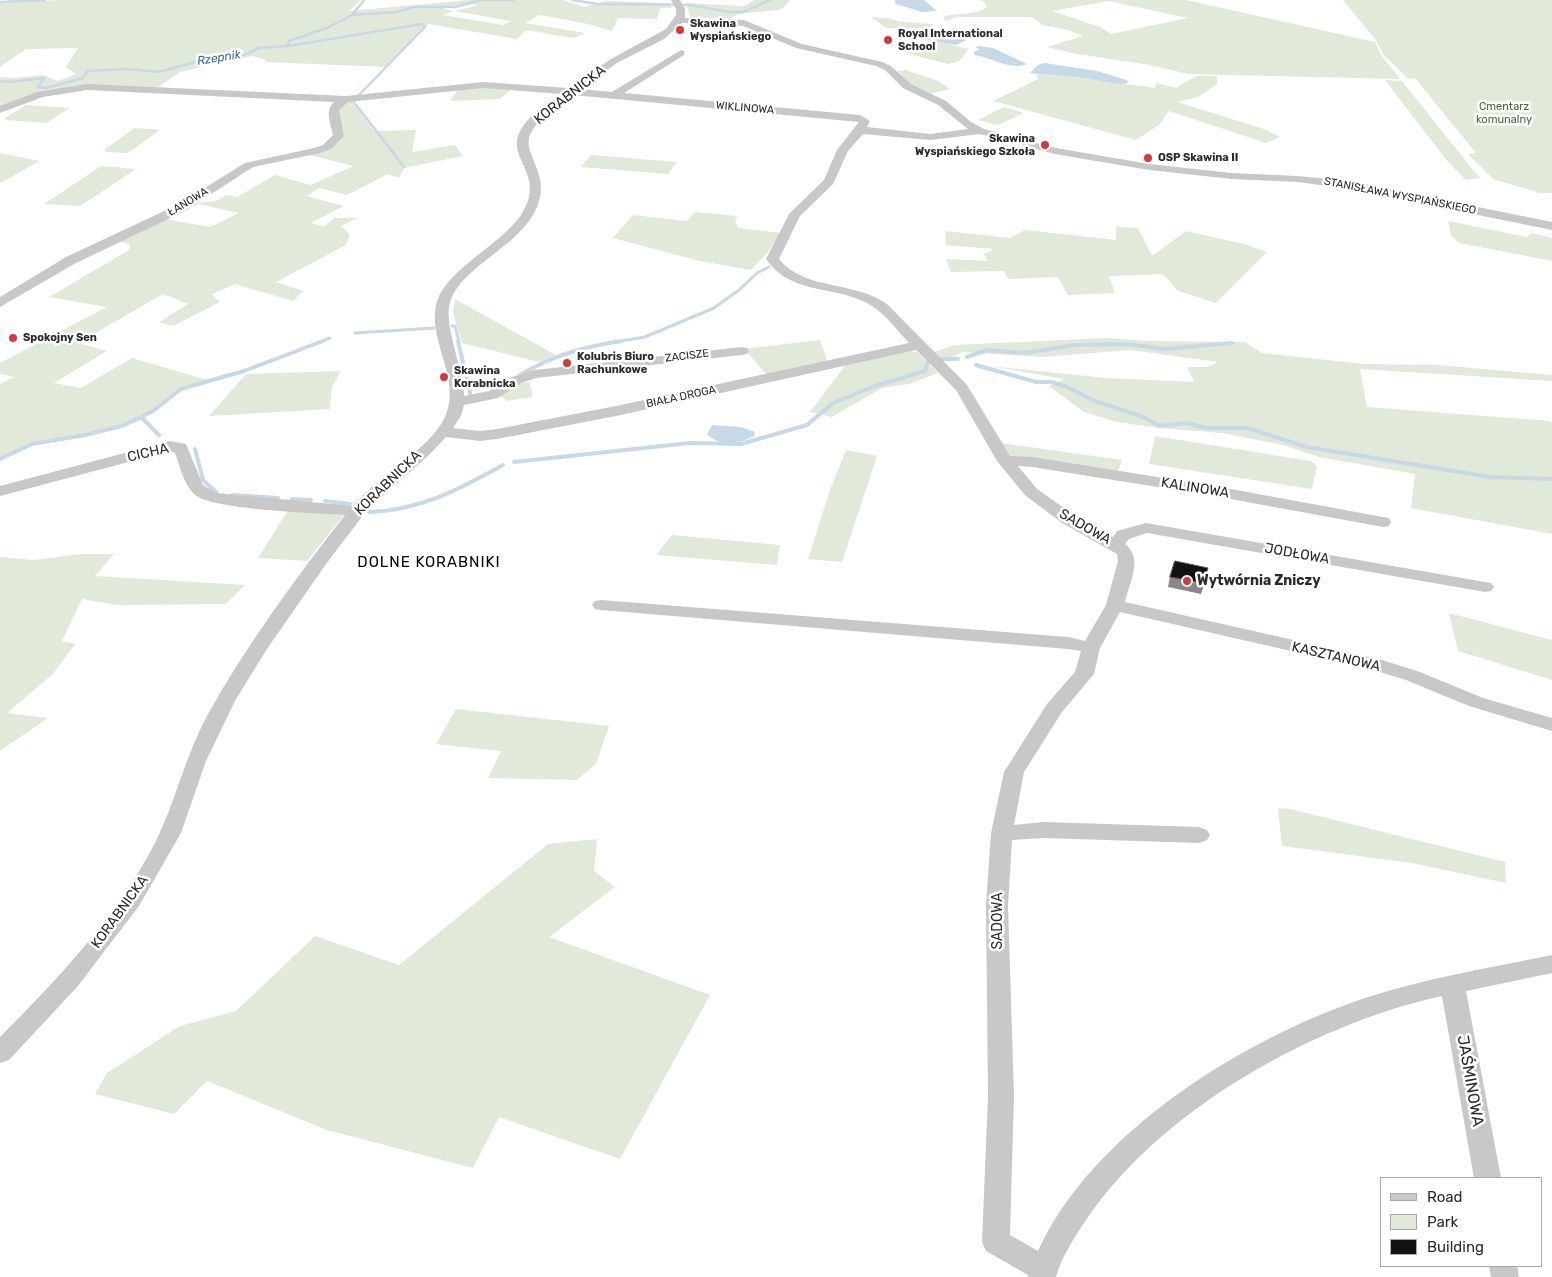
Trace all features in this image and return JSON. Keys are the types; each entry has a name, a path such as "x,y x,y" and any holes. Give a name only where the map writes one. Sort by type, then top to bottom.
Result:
{"street":[{"path":"678,3 679,20"},
{"name":"KORABNICKA","path":"0,1053 63,986 139,890 168,840 199,752 215,719 277,621 358,511 442,432 454,414 459,401 441,307 443,299 462,274 514,231 529,212 535,200 537,188 535,177 523,145 524,136 530,126 546,111 617,58 670,30 679,20"},
{"name":"STANISŁAWA WYSPIAŃSKIEGO","path":"679,20 734,22 753,26 799,46 880,64 888,68 907,86 942,103 967,124 980,131 1056,152 1104,161 1208,174 1298,178 1349,185 1552,226"},
{"path":"614,95 681,53"},
{"path":"0,110 41,94 86,87 346,99 476,85 571,93"},
{"name":"WIKLINOWA","path":"571,93 614,95 860,118 865,121 860,130"},
{"name":"ŁANOWA","path":"0,303 71,260 181,208 249,165 327,147 339,136 333,110 336,104 346,99"},
{"path":"860,130 930,137 980,131"},
{"name":"SADOWA","path":"860,130 843,150 829,182 795,214 772,259 776,267 785,273 813,284 870,299 883,308 962,388 1005,462 1031,492 1068,520 1116,545 1125,552 1128,561 1119,586 1115,605 1091,648 1084,674 1054,708 1014,772 1002,833 997,905 1001,1096 996,1242 1043,1273"},
{"name":"BIAŁA DROGA","path":"442,432 480,436 621,410 918,345"},
{"name":"ZACISZE","path":"459,401 483,399 514,382 534,374 742,351"},
{"name":"CICHA","path":"0,491 170,446 180,446 193,483 203,495 234,501 358,511"},
{"name":"KALINOWA","path":"1005,462 1026,462 1182,486 1383,522"},
{"name":"JODŁOWA","path":"1116,545 1123,535 1146,528 1485,587"},
{"path":"601,605 1068,643 1091,648"},
{"name":"KASZTANOWA","path":"1115,605 1375,664 1413,676 1476,702 1552,725"},
{"path":"1002,833 1044,830 1199,835"},
{"path":"1043,1273 1069,1220 1110,1167 1194,1097 1254,1059 1306,1032 1371,1006 1452,983 1552,964"},
{"name":"JAŚMINOWA","path":"1452,983 1488,1177"}],"green space":[{"path":"59,0 361,0 349,11 470,0 564,0 584,7 605,1 670,3 672,8 660,8 657,19 618,18 612,31 588,24 540,15 525,23 585,33 574,38 526,30 517,39 429,24 387,67 265,62 266,60 252,56 180,72 157,88 74,86 0,108 0,77 13,78 43,75 58,81 76,74 66,67 78,48 26,49 0,67 0,3","holes":["479,5 455,11 510,21 503,25 443,15 453,11 438,7"]},
{"path":"754,0 790,0 784,7 778,10 738,14 729,19 690,17 686,3 744,6"},
{"path":"979,0 1186,0 1375,42 1381,55 1400,79 1188,74 1150,65 1077,54 1047,47 1083,36 1068,30 1042,25 1032,17 957,17 946,21 943,17 978,12 987,7 984,2","holes":["1108,1 1188,18 1111,34 1100,27 1052,11"]},
{"name":"Cmentarz komunalny","path":"1343,0 1552,0 1552,193 1540,193 1493,179 1468,154 1476,153 1415,78 1408,79 1384,55 1375,39"},
{"path":"871,17 933,24 932,28 886,28"},
{"path":"936,41 969,49 959,61 949,64 905,53 913,49 915,44"},
{"path":"905,70 938,81 950,89 929,94 910,84 898,71"},
{"path":"1036,74 1084,78 1155,88 1156,83 1176,88 1196,76 1217,76 1217,84 1198,97 1177,102 1264,129 1280,137 1266,143 1169,111 1159,125 1136,140 993,101 1038,79"},
{"path":"1385,80 1402,81 1481,178 1466,180 1448,162"},
{"path":"459,88 513,88 500,99 450,101"},
{"path":"352,100 374,131 416,130 412,152 455,145 463,156 404,168 399,178 388,174 347,195 319,188 307,196 344,206 311,223 324,227 334,218 357,218 341,226 350,234 346,245 276,282 303,291 293,301 235,284 212,294 220,302 173,326 159,322 188,304 163,294 78,343 107,351 54,383 81,388 132,358 211,381 179,391 152,413 137,422 83,437 31,445 0,461 0,384 14,377 0,374 0,363 107,307 49,297 129,250 130,245 120,241 165,219 210,227 239,213 194,203 216,201 226,195 237,197 275,175 310,185 354,166 309,155 330,149 339,105"},
{"path":"26,105 70,108 46,123 6,120 5,118"},
{"path":"1004,107 1024,113 998,125 978,120"},
{"path":"135,128 160,130 128,153 106,152 105,149"},
{"path":"0,153 40,161 0,183"},
{"path":"591,155 677,162 668,174 581,167"},
{"path":"101,166 136,169 80,206 44,204"},
{"path":"695,212 737,216 735,222 739,228 781,233 767,253 751,270 700,261 613,238 633,215 686,221"},
{"path":"1448,221 1527,237 1532,233 1552,238 1552,261 1459,243 1451,235"},
{"path":"1116,227 1138,228 1152,256 1186,231 1244,244 1267,252 1216,303 1178,291 1163,274 1109,276 1115,293 1068,295 1058,277 1008,279 1004,271 951,272 946,259 988,261 984,254 994,249 946,245 945,231 1010,238 1025,230 1116,240"},
{"path":"455,299 556,355 539,362 462,343 453,313"},
{"path":"1107,338 1148,341 1245,342 1262,353 1363,364 1437,365 1552,375 1552,381 1360,369 1367,407 1550,421 1552,423 1552,534 1411,508 1415,474 1319,457 1283,445 1222,433 1158,428 1117,422 1084,412 1049,386 1064,379 989,366 1106,378 1194,382 1187,367 1208,367 1218,362 1130,350 1043,357 963,352 941,361 931,353 955,345"},
{"path":"820,340 828,363 768,376 744,349"},
{"path":"909,351 917,352 938,373 909,384 882,388 832,417 810,412 845,366 844,364"},
{"path":"341,371 332,387 330,409 209,416 246,374"},
{"path":"529,382 533,397 507,401 500,395 517,384"},
{"path":"1155,436 1311,461 1317,466 1312,489 1149,464"},
{"path":"1001,443 1122,460 1117,474 1011,458"},
{"path":"846,450 877,456 842,562 808,559 830,490"},
{"path":"289,509 344,515 307,561 258,558"},
{"path":"672,535 780,545 777,565 656,555"},
{"path":"81,554 114,554 95,576 245,585 226,604 117,605 82,599 62,641 75,644 53,674 7,713 48,718 0,751 0,557 34,560"},
{"path":"1449,613 1552,640 1552,680 1458,651"},
{"path":"456,709 609,726 596,764 577,780 488,778 501,751 436,744"},
{"path":"1278,808 1290,809 1505,862 1506,883 1412,863 1282,846"},
{"path":"597,839 594,871 615,887 549,937 710,995 620,1159 499,1117 473,1168 327,1130 207,1081 174,1114 95,1094 107,1073 180,1026 236,1011 315,936 399,965 548,844"}],"water":[{"path":"924,0 937,11 922,12 896,4 894,1"},
{"path":"927,32 953,38 959,36 967,40 956,45 915,38"},
{"path":"978,46 993,48 1027,64 1020,66 1007,65 974,55 974,52 980,49 975,48"},
{"path":"1045,63 1097,71 1127,80 1128,83 1120,84 1084,78 1030,73 1038,65"},
{"path":"712,425 741,427 755,432 754,436 742,441 723,442 717,441 707,434"}],"building":[{"path":"1175,561 1208,568 1203,583 1170,577"}],"waterway":[{"path":"0,2 45,0"},
{"path":"352,15 364,0"},
{"name":"Rzepnik","path":"352,15 397,12 414,7 455,7 481,0"},
{"name":"Rzepnik","path":"483,0 514,0"},
{"name":"Rzepnik","path":"572,0 597,4 689,5 730,12 743,12 770,0"},
{"name":"Rzepnik","path":"288,46 289,41 327,28 352,15"},
{"path":"288,46 422,24 425,27 358,96"},
{"name":"Rzepnik","path":"0,81 10,82 44,78 38,87 46,88 83,78 87,71 127,69 159,72 195,62 244,55 259,48 288,46"},
{"path":"355,99 353,101 392,151"},
{"path":"391,150 404,167"},
{"path":"614,342 645,337 714,308 739,290 757,273 769,267"},
{"path":"452,326 455,326 459,342"},
{"path":"355,333 434,328"},
{"path":"320,342 330,338"},
{"path":"0,459 32,444 85,435 122,426 153,411 181,389 244,371 323,341"},
{"path":"458,341 471,397 473,397"},
{"path":"520,375 556,357 595,346 622,341"},
{"path":"967,357 987,350 1025,353 1075,345 1127,344 1165,349 1232,343"},
{"path":"936,359 958,359"},
{"path":"514,462 690,443 741,444 807,425 833,403 875,386 925,371 928,362 932,360"},
{"path":"976,365 1036,382 1051,382 1067,387 1095,401 1141,416 1160,426 1187,423 1206,428 1247,428 1307,447 1490,477 1552,479"},
{"path":"142,418 159,435"},
{"path":"195,449 203,480 217,493"},
{"path":"369,512 422,503 470,483 503,465"},
{"path":"232,495 278,498"},
{"path":"292,499 311,500"},
{"path":"325,501 350,504"}],"place":[{"name":"Skawina Wyspiańskiego","path":"680,30"},
{"name":"Royal International School","path":"888,40"},
{"name":"Skawina Wyspiańskiego Szkoła","path":"1045,145"},
{"name":"OSP Skawina II","path":"1148,158"},
{"name":"Spokojny Sen","path":"13,338"},
{"name":"Kolubris Biuro Rachunkowe","path":"567,363"},
{"name":"Skawina Korabnicka","path":"444,377"},
{"name":"Wytwórnia Zniczy","path":"1187,581"}],"district":[{"name":"DOLNE KORABNIKI","path":"429,563"}]}
